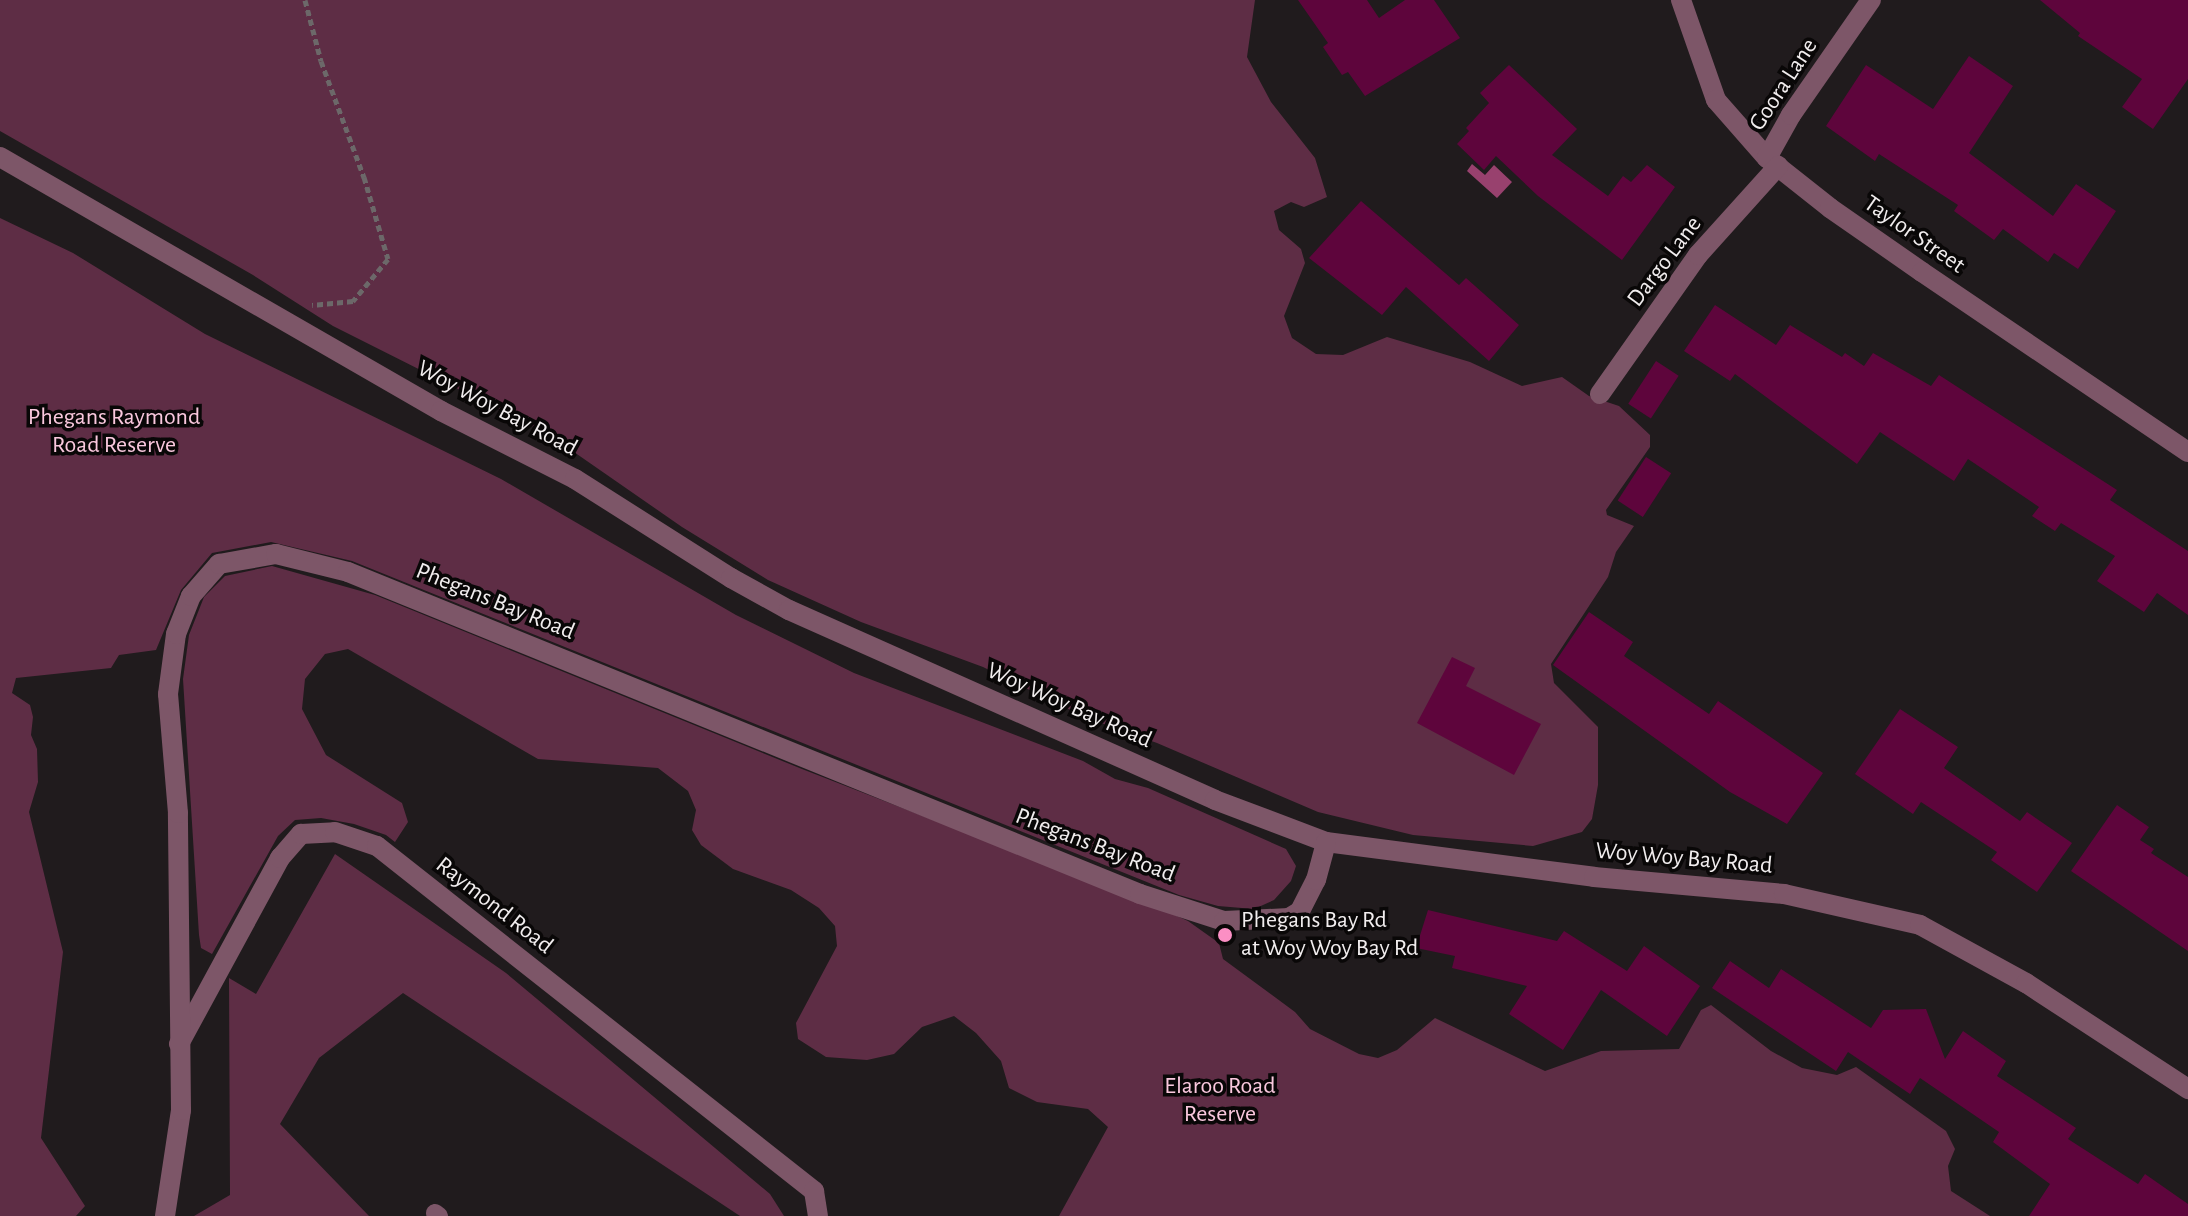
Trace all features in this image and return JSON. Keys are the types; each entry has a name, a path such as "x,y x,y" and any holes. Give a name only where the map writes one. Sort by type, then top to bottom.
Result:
{"street":[{"name":"Taylor Street","path":"1681,0 1716,100 1773,162 1830,208 2188,452"},
{"name":"Goora Lane","path":"1773,162 1791,115 1871,0"},
{"name":"Woy Woy Bay Road","path":"0,157 441,411 575,479 731,578 789,610 1215,800 1326,842 1549,872 1784,894 1920,925 2026,983 2188,1089"},
{"name":"Dargo Lane","path":"1600,394 1698,255 1773,162"},
{"name":"Phegans Bay Road","path":"165,1216 181,1110 178,813 168,694 176,634 191,596 219,564 276,554 348,572 1140,894 1224,921 1289,918 1300,911 1316,880 1326,842"},
{"name":"Raymond Road","path":"178,1046 280,858 301,834 335,832 377,846 814,1191 818,1216"}],"path":[{"path":"305,0 321,61 364,177 388,259 353,301 308,305"}],"green space":[{"path":"0,0 1255,0 1247,57 1271,102 1315,158 1327,197 1304,207 1291,202 1274,211 1279,230 1301,249 1305,263 1284,316 1292,338 1316,354 1343,355 1387,337 1470,362 1522,386 1562,377 1589,396 1619,406 1650,435 1650,447 1606,510 1607,515 1634,526 1616,552 1608,577 1551,664 1554,683 1598,727 1598,785 1592,819 1582,832 1533,846 1413,835 1318,812 1157,743 1087,718 983,667 861,622 768,580 682,527 548,434 333,326 253,275 0,131"},
{"name":"Phegans Raymond Road Reserve","path":"0,218 73,253 205,334 501,479 736,615 854,673 1083,761 1115,779 1148,788 1286,849 1296,866 1291,881 1274,900 1254,909 1218,906 1179,895 352,561 271,542 212,553 181,590 156,650 119,655 111,668 16,678 12,693 30,705 33,717 31,735 37,749 38,782 29,812 63,952 41,1138 85,1206 76,1216 0,1216"},
{"name":"Elaroo Road Reserve","path":"272,566 375,595 802,769 1157,907 1188,921 1219,943 1223,959 1295,1012 1310,1029 1359,1054 1378,1058 1397,1050 1435,1018 1545,1071 1601,1051 1679,1049 1701,1010 1711,1005 1771,1051 1802,1068 1837,1075 1856,1067 1946,1131 1955,1149 1948,1166 1951,1191 1990,1216 1059,1216 1108,1127 1088,1109 1037,1102 1009,1088 1001,1061 976,1033 954,1016 922,1027 894,1054 867,1060 826,1057 798,1039 796,1023 837,946 835,926 819,908 791,890 733,869 701,845 692,830 696,810 688,791 658,768 538,759 348,649 325,654 305,679 302,709 326,755 402,803 408,822 395,842 386,835 354,824 321,818 295,820 278,836 212,954 201,948 199,935 183,679 189,635 204,597 225,576"},
{"path":"335,854 506,973 770,1194 784,1216 740,1216 403,993 319,1058 280,1124 369,1216 194,1216 230,1195 229,978 256,994"}],"shaded area":[{"path":"1472,164 1485,175 1494,165 1512,182 1497,198 1467,171"}],"building":[{"path":"1298,0 1367,0 1379,18 1405,0 1434,0 1460,38 1365,96 1348,72 1342,75 1323,47 1328,43"},
{"path":"2040,0 2188,0 2188,79 2153,129 2122,107 2142,79 2078,36 2080,33"},
{"path":"1969,56 2013,86 1969,153 2053,216 2076,184 2116,211 2078,269 2054,253 2048,262 2003,229 1994,240 1954,211 1958,205 1879,154 1875,161 1826,126 1866,65 1933,109"},
{"path":"1509,65 1577,129 1552,155 1608,196 1623,176 1631,182 1647,165 1675,187 1622,260 1538,196 1496,156 1484,170 1457,144 1469,131 1466,128 1489,103 1480,93"},
{"path":"1361,201 1459,285 1466,278 1519,325 1489,361 1406,287 1382,315 1309,258"},
{"path":"1715,305 1776,345 1790,325 1842,357 1845,353 1864,366 1873,353 1931,386 1939,375 2117,490 2110,500 2188,551 2188,615 2157,593 2144,612 2097,581 2115,556 2061,523 2055,531 2032,516 2039,507 1968,459 1954,481 1880,432 1857,464 1735,374 1730,381 1684,351"},
{"path":"1656,361 1679,376 1651,418 1628,404"},
{"path":"1646,457 1671,473 1643,517 1618,501"},
{"path":"1589,612 1633,642 1624,656 1709,714 1718,701 1823,773 1787,824 1730,792 1553,665"},
{"path":"1452,657 1475,668 1466,686 1541,724 1514,775 1417,723"},
{"path":"1900,709 1958,747 1944,768 2020,821 2027,812 2072,843 2037,892 1991,860 1997,852 1921,802 1913,814 1855,774"},
{"path":"2117,805 2149,827 2140,840 2154,849 2151,853 2188,877 2188,951 2071,871"},
{"path":"1428,910 1557,941 1564,931 1627,971 1644,946 1700,986 1667,1036 1601,990 1563,1050 1509,1014 1527,986 1452,968 1455,956 1416,948"},
{"path":"1730,961 1769,988 1781,969 1871,1028 1883,1010 1926,1009 1945,1059 1963,1031 2006,1061 1997,1076 2076,1128 2068,1139 2138,1184 2145,1174 2188,1204 2188,1216 2029,1216 2050,1184 1993,1142 1999,1132 1920,1078 1910,1094 1848,1052 1836,1071 1712,988"}],"place":[{"name":"Phegans Bay Rd at Woy Woy Bay Rd","path":"1225,935"}]}
